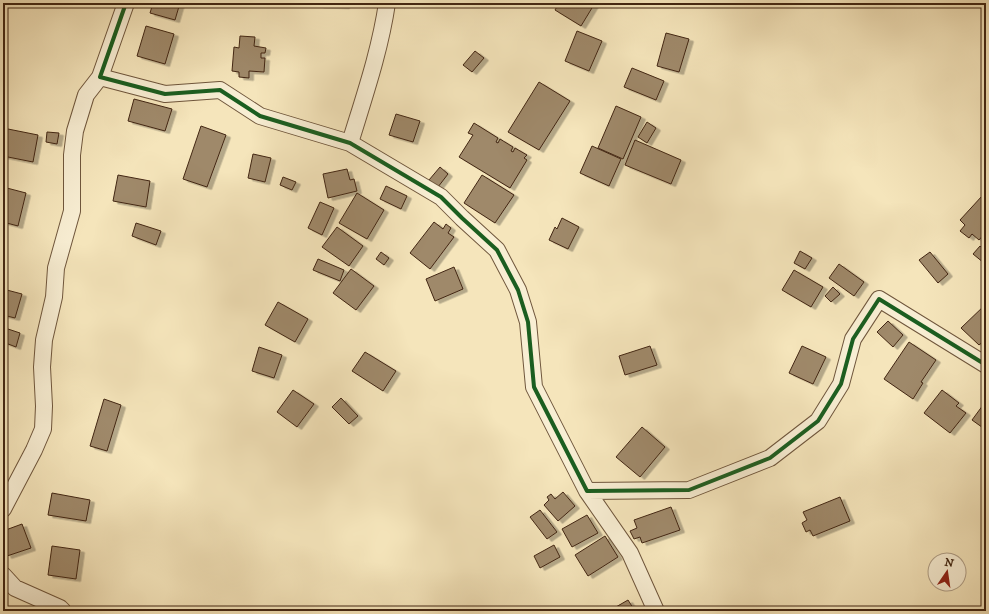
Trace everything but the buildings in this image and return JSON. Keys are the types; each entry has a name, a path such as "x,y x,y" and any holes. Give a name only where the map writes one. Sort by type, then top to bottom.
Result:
{"street":[{"path":"3,509 34,450 43,429 44,406 42,367 44,340 54,297 56,268 72,211 72,155 75,131 86,96 100,77 126,3"},
{"path":"350,143 369,79 385,17 387,3"},
{"path":"100,77 165,94 220,90 260,116 350,143 441,197 497,250 518,290 528,322 534,387 587,491 630,553 656,611"},
{"path":"587,491 689,490 770,458 818,421 841,384 853,339 879,299 986,365"},
{"path":"3,575 15,588 60,608 63,611"}],"cycle path":[{"path":"126,3 100,77 165,94 220,90 260,116 350,143 441,197 497,250 518,290 528,322 534,387 587,491 689,490 770,458 818,421 841,384 853,339 879,299 986,365"}]}
